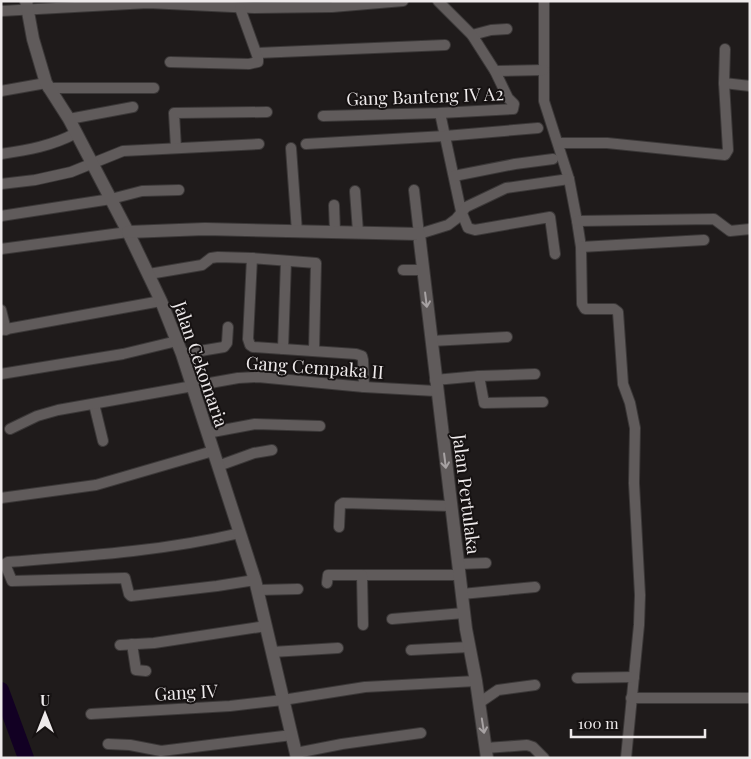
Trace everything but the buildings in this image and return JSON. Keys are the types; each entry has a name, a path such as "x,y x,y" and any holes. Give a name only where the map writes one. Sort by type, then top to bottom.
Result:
{"street":[{"path":"1,11 27,5 148,2 198,3 240,8 332,7 402,1"},
{"path":"438,1 472,35 495,71 544,70"},
{"path":"544,1 544,101 568,179 577,221 581,247 583,307 614,309 618,312 623,384 630,403 635,428 634,483 640,611 632,677 632,698 626,758"},
{"name":"Jalan Cekomaria","path":"27,5 38,58 47,85 69,119 128,232 161,301 182,354 256,585 297,755"},
{"path":"170,62 252,64 259,61 240,8"},
{"path":"472,35 491,30 507,29"},
{"path":"257,54 445,45"},
{"path":"558,143 607,143 725,155 728,150 724,83 725,49"},
{"name":"Gang Banteng IV A2","path":"323,116 512,110 514,104 508,98 495,71"},
{"path":"724,83 750,86"},
{"path":"1,91 47,85 154,88"},
{"path":"69,119 133,107"},
{"path":"176,148 174,113 268,112"},
{"path":"440,113 461,211 466,225 471,230 475,230 550,216 555,254"},
{"path":"306,144 445,136 538,128"},
{"path":"1,154 39,148 76,133"},
{"path":"1,184 35,180 71,172 123,151 259,144"},
{"path":"291,148 297,232"},
{"path":"454,176 553,159"},
{"path":"1,249 128,232 205,229 419,234 448,225 456,219 461,211 506,188 568,179"},
{"path":"1,216 111,199 142,191 179,190"},
{"path":"414,190 419,234"},
{"path":"354,191 358,232"},
{"path":"334,204 335,232"},
{"path":"577,221 714,219 730,231 750,229"},
{"name":"Jalan Pertulaka","path":"419,234 458,570 487,753"},
{"path":"581,247 704,240"},
{"path":"149,274 202,265 213,258 252,258 316,264 314,351"},
{"path":"252,258 248,343 253,346 362,356 364,387"},
{"path":"283,349 286,261"},
{"path":"403,270 423,270"},
{"path":"1,310 3,330 161,301"},
{"path":"182,354 224,347 227,343 228,327"},
{"path":"431,341 507,337"},
{"path":"1,374 123,354 177,341"},
{"name":"Gang Cempaka II","path":"10,429 36,416 58,410 238,378 258,377 364,387 436,385 479,376 535,374"},
{"path":"479,376 484,403 544,402"},
{"path":"94,404 103,441"},
{"path":"207,434 255,424 320,426"},
{"path":"218,466 272,450"},
{"path":"1,498 96,485 213,451"},
{"path":"339,527 340,505 343,503 451,506"},
{"path":"240,533 185,545 8,562 5,564 12,581 125,578 131,596 217,586 256,585 298,589"},
{"path":"326,583 328,575 458,570 486,563"},
{"path":"362,575 363,625"},
{"path":"462,594 535,587"},
{"path":"392,620 464,613"},
{"path":"120,645 154,643 266,626"},
{"path":"132,644 136,670 146,671"},
{"path":"411,650 469,647"},
{"path":"272,652 338,648"},
{"path":"576,678 632,677"},
{"name":"Gang IV","path":"91,714 230,706 365,688 476,681"},
{"path":"479,704 498,690 535,685"},
{"path":"632,698 750,698"},
{"path":"297,755 382,738 421,733"},
{"path":"108,744 130,745 161,751 292,735"},
{"path":"487,753 527,745 533,747 544,758"}],"waterway":[{"path":"1,690 26,758"}]}
